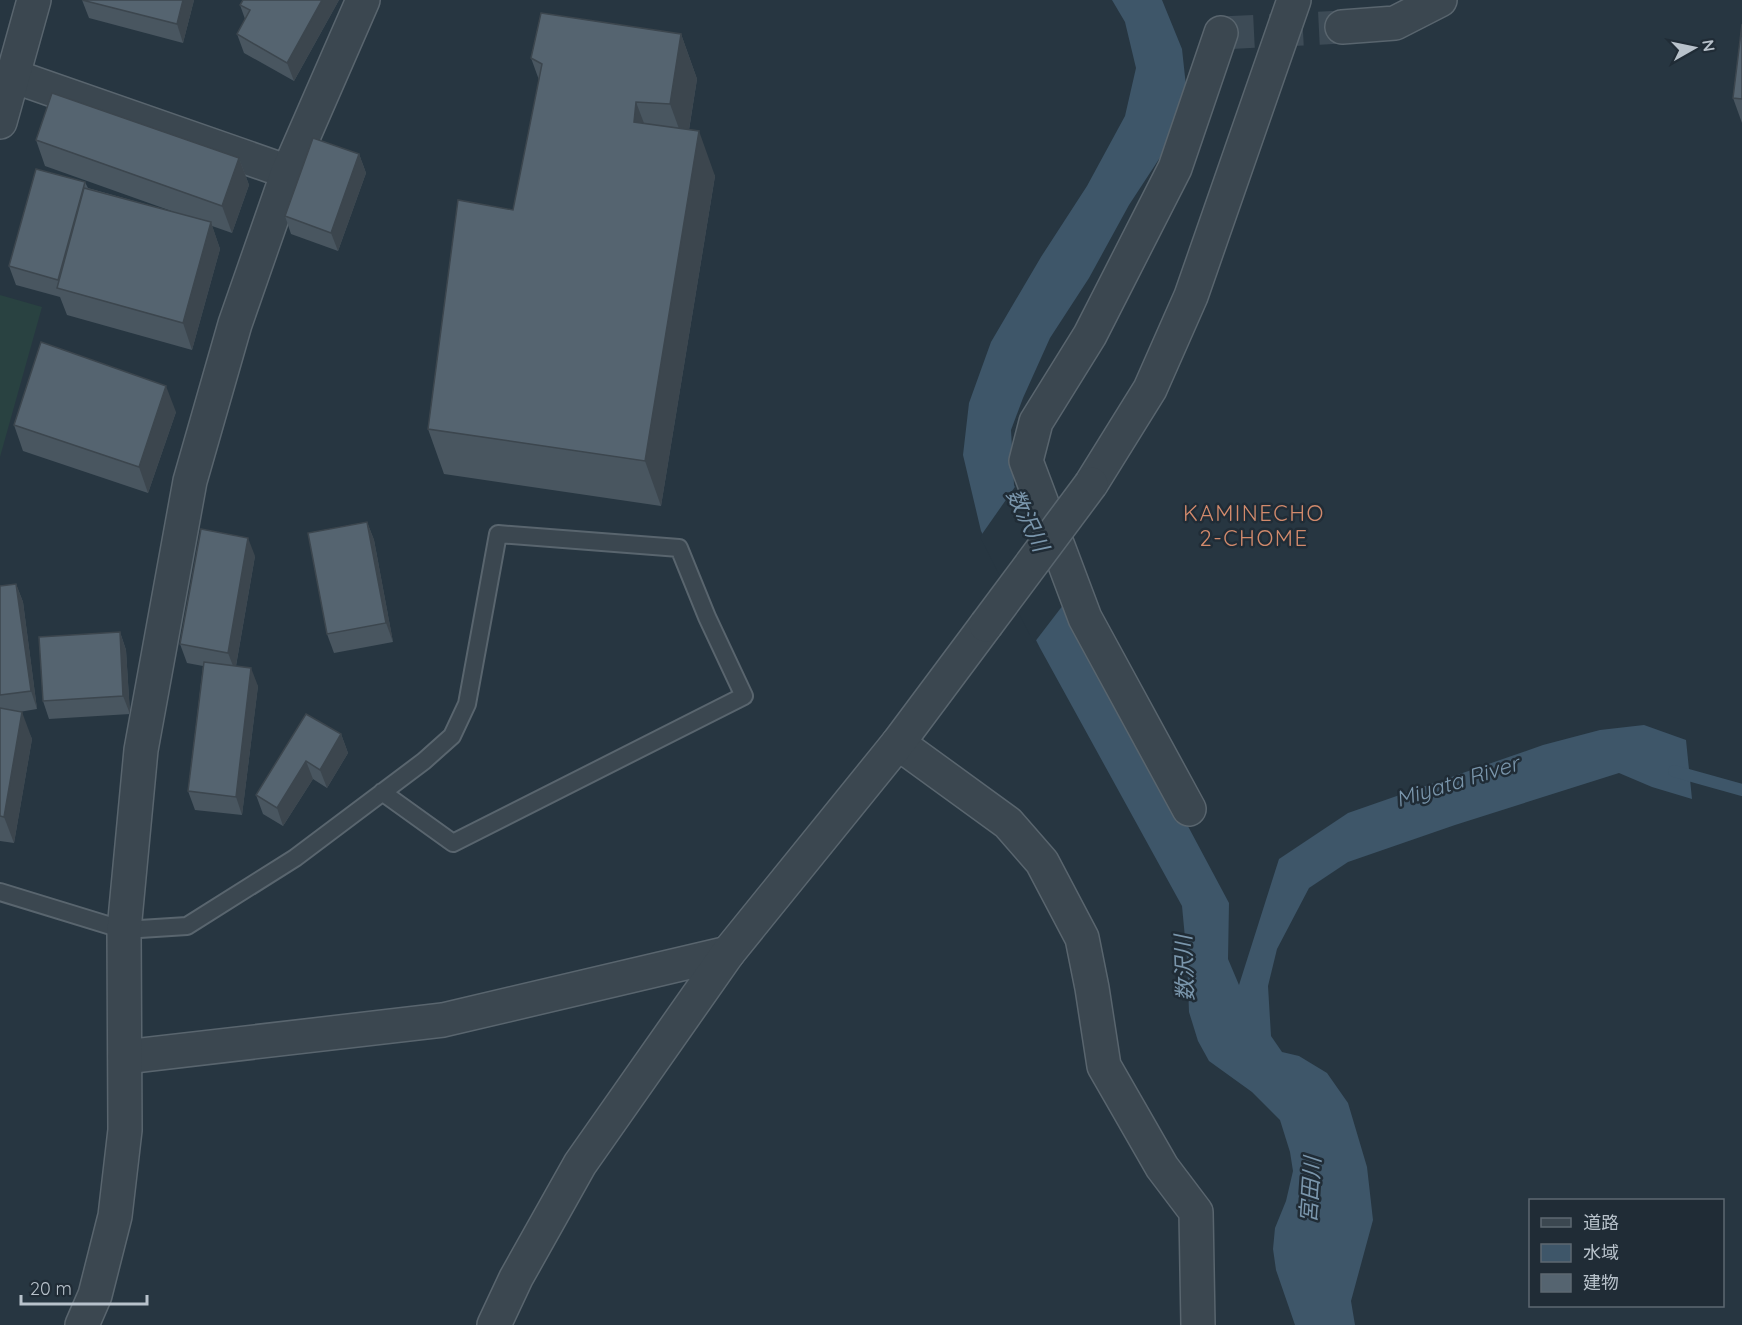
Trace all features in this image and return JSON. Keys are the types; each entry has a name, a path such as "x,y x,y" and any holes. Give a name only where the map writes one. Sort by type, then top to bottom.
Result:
{"street":[{"path":"0,123 7,74 34,0"},
{"path":"82,1325 94,1295 115,1216 125,1130 124,930 141,750 190,481 235,324 288,172 363,0"},
{"path":"494,1325 516,1278 580,1164 728,952 898,743 1091,484 1150,389 1191,296 1294,0"},
{"path":"1342,27 1395,23 1440,0"},
{"path":"1189,809 1085,618 1026,461 1036,422 1090,334 1175,168 1221,33"},
{"path":"7,74 288,172"},
{"path":"898,743 1008,823 1042,862 1082,938 1104,1066 1161,1167 1196,1212 1198,1325"},
{"path":"126,1056 443,1020 728,952"}],"lane":[{"path":"0,892 124,930 187,926 295,858 452,736 467,704 498,534 679,548 706,617 744,696 453,843 382,792"}],"green space":[{"path":"0,295 42,307 0,457"}],"water":[{"path":"1112,0 1162,0 1182,49 1186,86 1161,156 1129,205 1089,278 1050,338 1023,398 1011,430 1014,485 1080,624 1229,903 1228,959 1239,985 1279,859 1348,813 1543,745 1600,730 1644,725 1686,740 1692,799 1652,787 1619,773 1348,862 1309,888 1277,949 1268,986 1271,1036 1282,1052 1299,1056 1327,1073 1348,1103 1367,1167 1373,1220 1351,1301 1355,1325 1295,1325 1276,1270 1273,1249 1275,1228 1286,1201 1293,1171 1280,1120 1252,1092 1209,1061 1198,1041 1189,1012 1182,906 1040,648 981,531 963,455 969,403 991,342 1041,257 1087,186 1125,116 1136,68 1125,22"}],"pier":[{"path":"1017,484 1070,596 1034,643 980,537"}],"building":[{"path":"82,0 183,0 177,24"},
{"path":"243,0 322,0 287,63 237,34 250,10 240,5"},
{"path":"541,13 681,34 670,104 636,102 634,122 699,131 645,461 428,429 458,200 513,210 542,64 531,58"},
{"path":"1742,24 1742,99 1733,98"},
{"path":"52,93 239,158 222,206 36,140"},
{"path":"313,138 359,154 331,233 285,216"},
{"path":"36,169 85,182 58,280 9,266"},
{"path":"84,188 211,222 183,323 57,288"},
{"path":"41,342 166,386 139,467 14,425"},
{"path":"367,522 386,623 327,634 308,533"},
{"path":"201,529 248,538 228,653 180,644"},
{"path":"16,584 31,691 0,695 0,586"},
{"path":"120,632 123,696 43,701 39,637"},
{"path":"204,662 251,668 236,797 188,791"},
{"path":"0,708 22,712 4,817 0,816"},
{"path":"306,714 341,734 320,770 306,761 277,808 256,795"}],"waterway":[{"name":"Miyata River","path":"1674,771 1742,790"}],"tunnel":[{"path":"1221,33 1342,27"}],"district":[{"name":"KAMINECHO 2-CHOME","path":"1254,526"}],"water label":[{"name":"数沢川","path":"1028,520"},
{"name":"数沢川","path":"1184,968"},
{"name":"宮田川","path":"1310,1190"}]}
